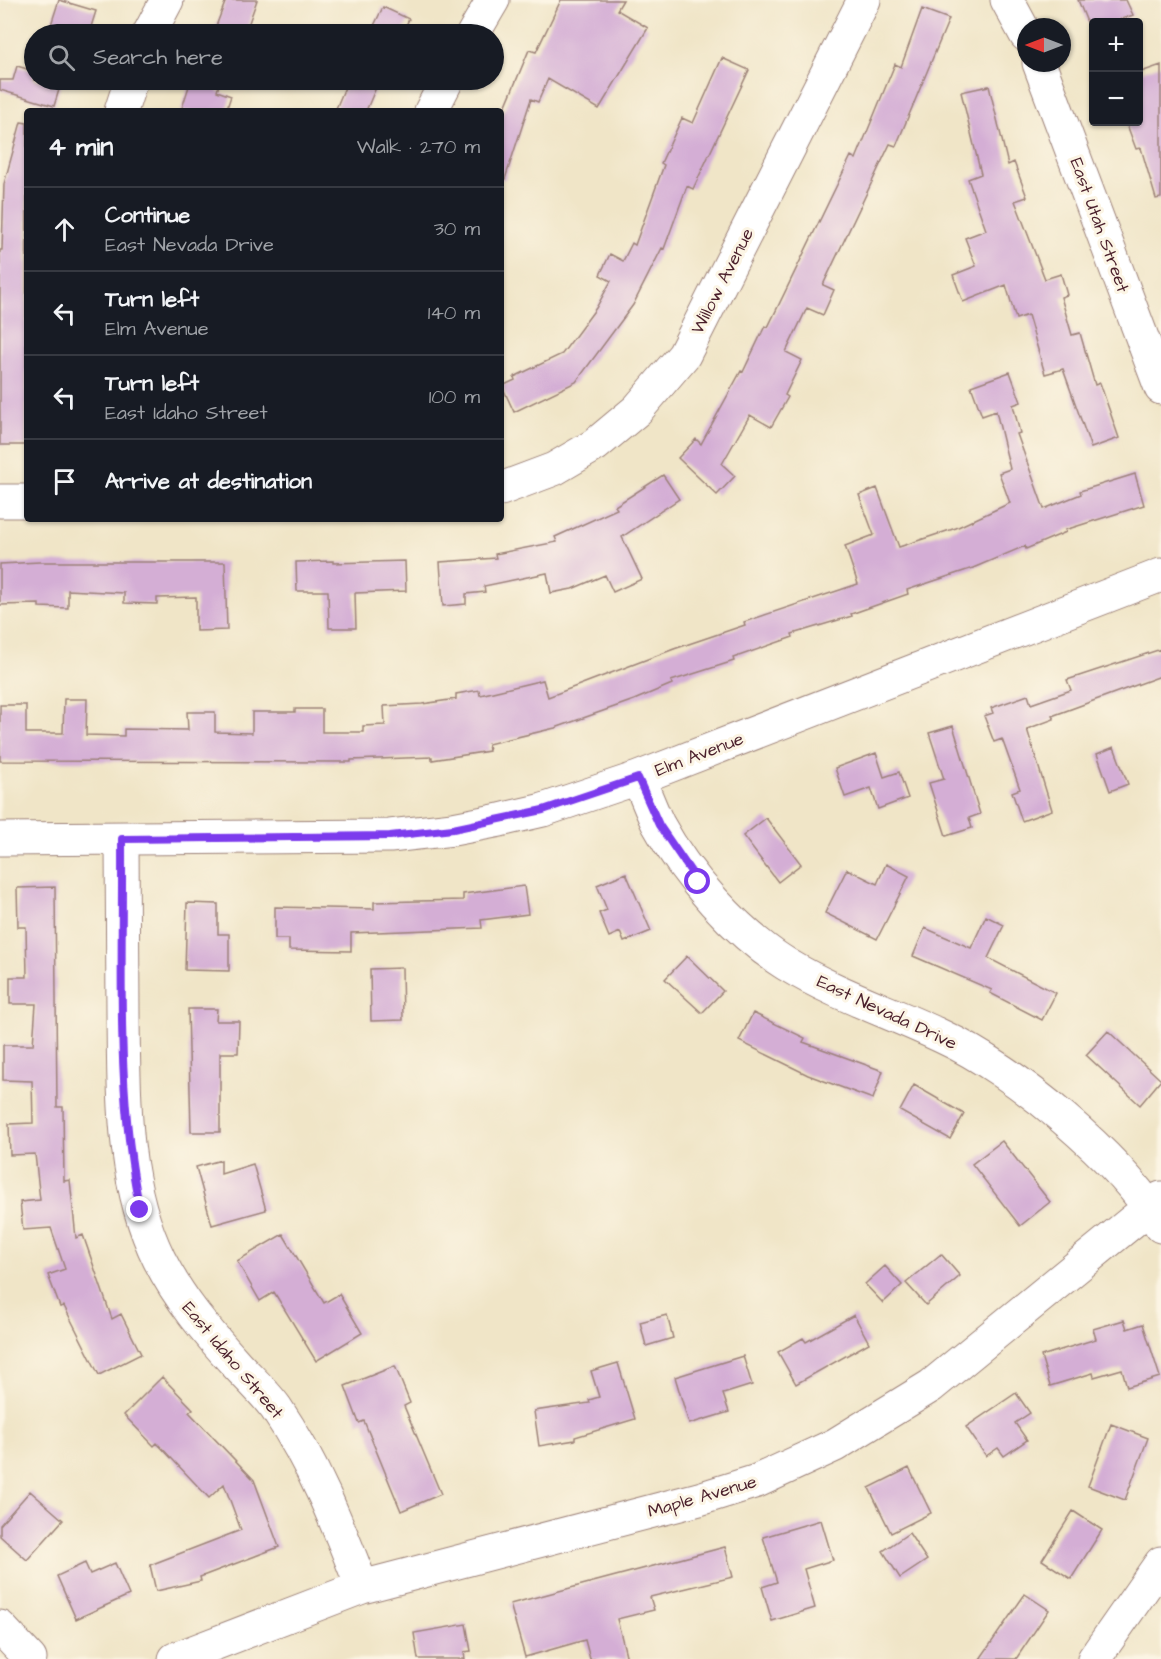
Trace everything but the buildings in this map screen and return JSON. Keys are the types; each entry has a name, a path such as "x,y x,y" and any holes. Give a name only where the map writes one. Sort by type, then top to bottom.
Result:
{"street":[{"path":"154,24 166,0"},
{"path":"479,24 493,0"},
{"name":"Willow Avenue","path":"504,488 554,469 595,445 637,410 684,355 864,0"},
{"path":"1007,0 1017,18"},
{"name":"East Utah Street","path":"1042,72 1161,388"},
{"path":"122,108 128,90"},
{"path":"433,108 442,90"},
{"path":"0,501 24,501"},
{"name":"Elm Avenue","path":"0,839 390,836 453,829 543,810 638,778 1161,575"},
{"name":"East Nevada Drive","path":"638,778 659,825 698,882 733,921 759,944 787,964 824,983 946,1038 1021,1084 1094,1145 1157,1210"},
{"name":"East Idaho Street","path":"122,839 124,1086 129,1160 140,1210 158,1258 179,1295 212,1338 275,1406 309,1461 335,1517 362,1587"},
{"name":"Maple Avenue","path":"175,1659 362,1587 699,1499 757,1481 806,1459 931,1386 1157,1210"},
{"path":"1094,1659 1161,1563"},
{"path":"0,1627 30,1659"}],"route":[{"path":"140,1210 129,1160 124,1086 122,839 390,836 453,829 543,810 638,778 659,825 698,882"}]}
